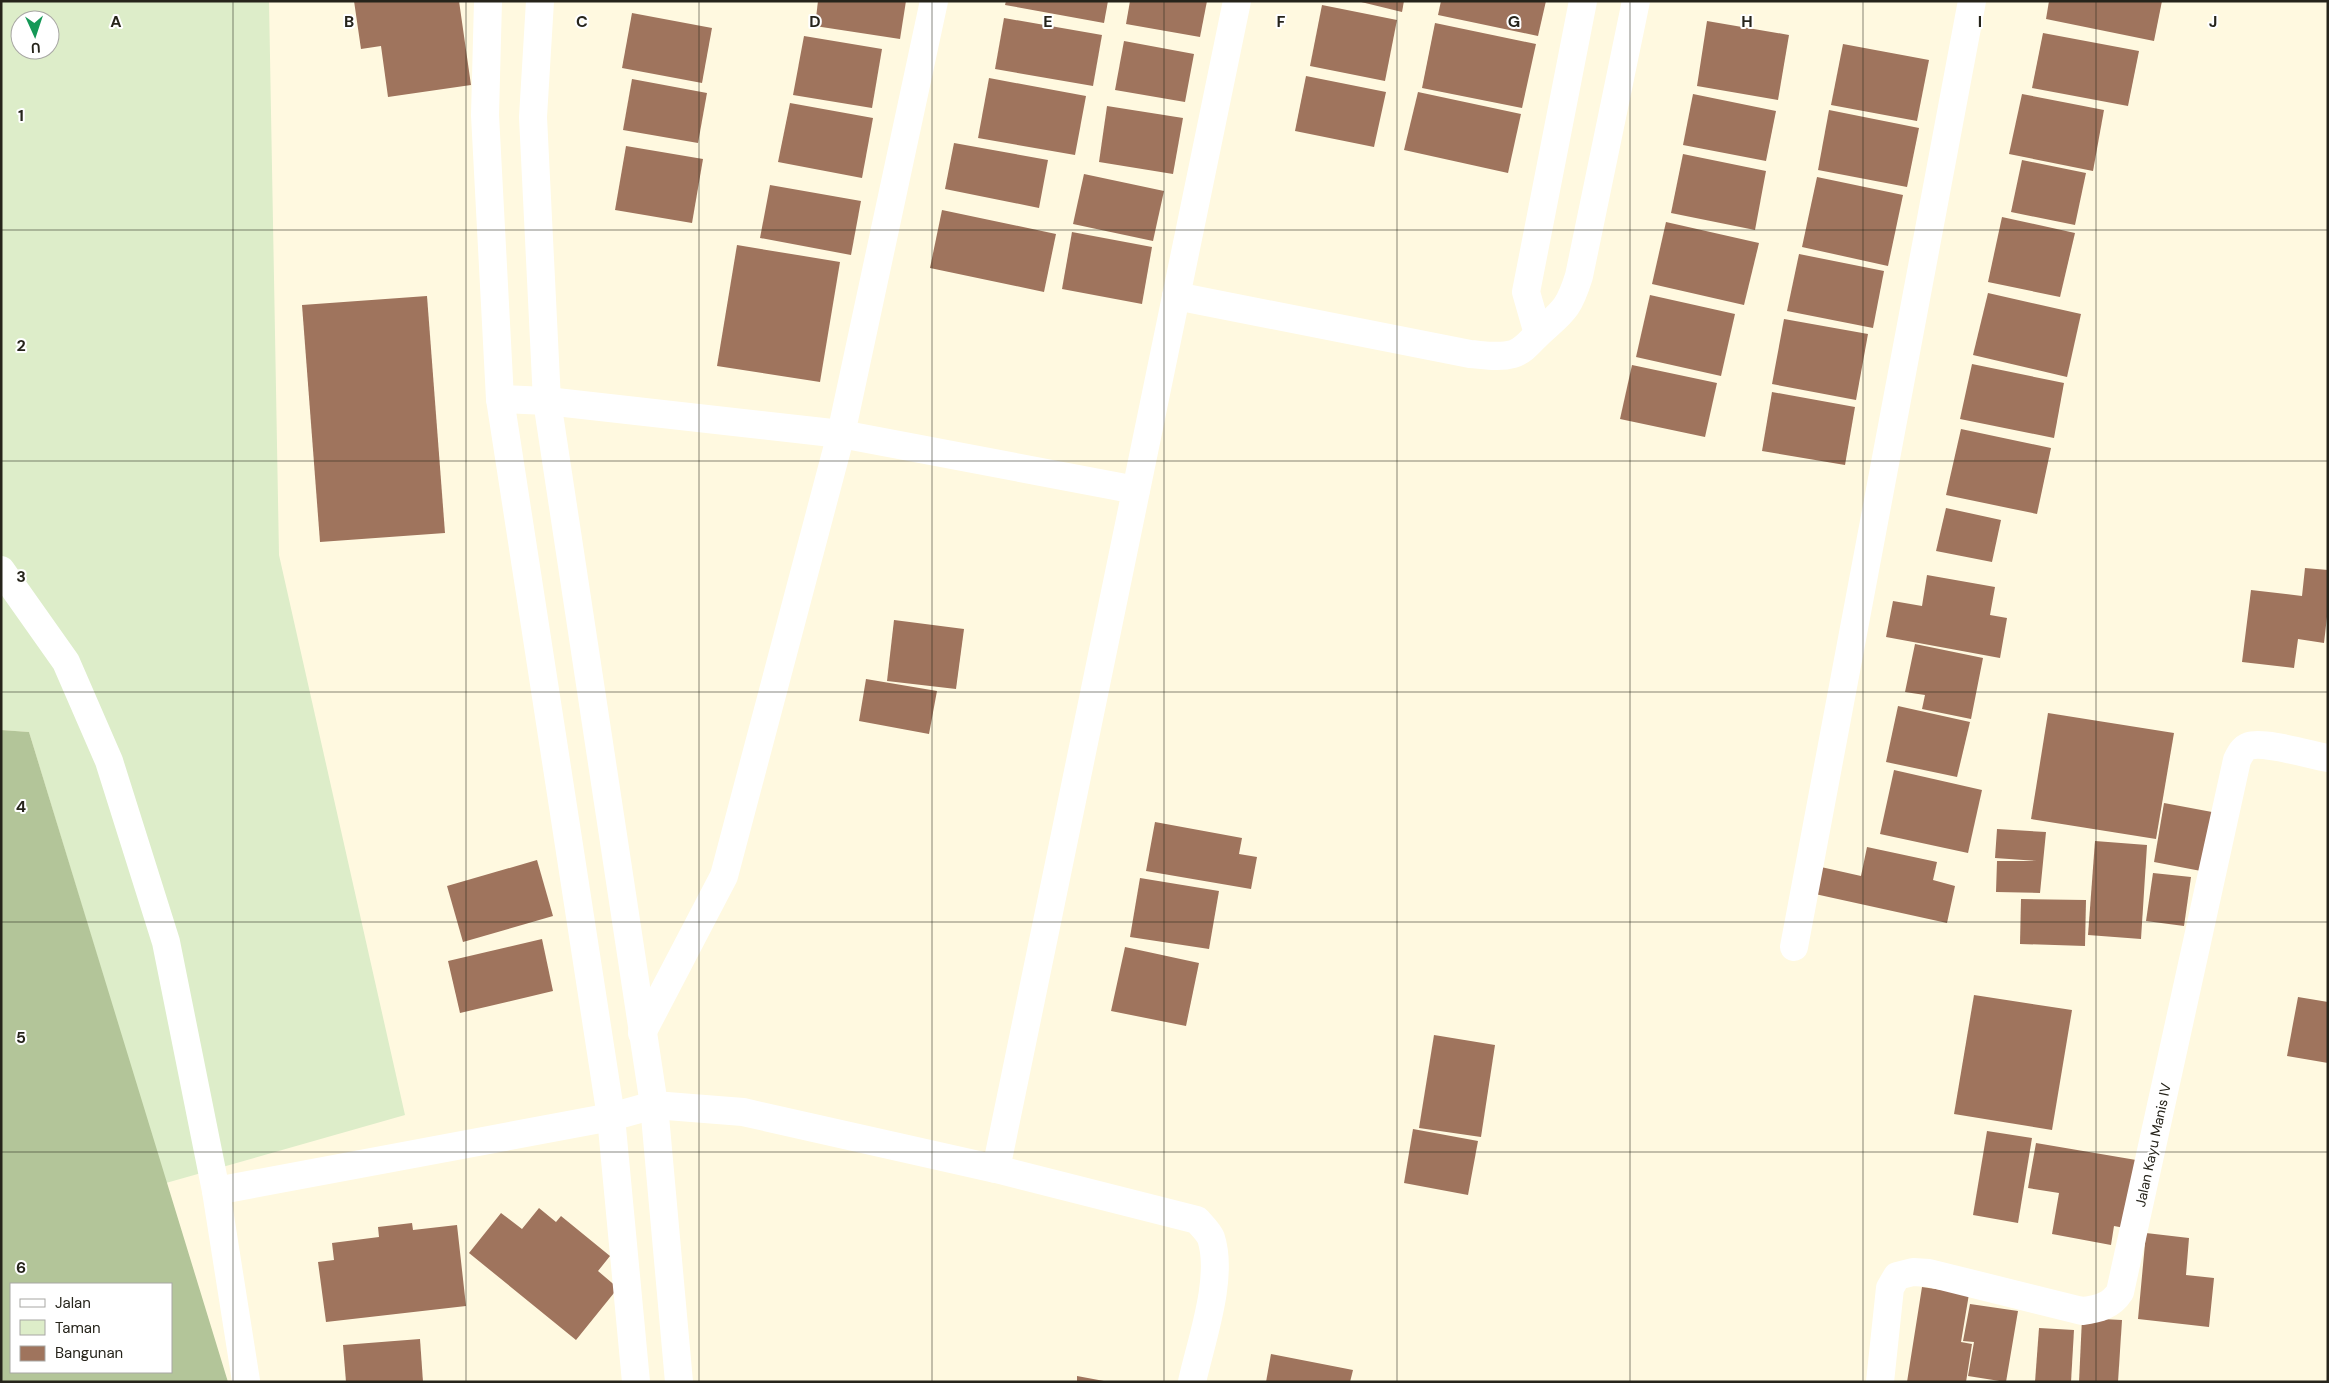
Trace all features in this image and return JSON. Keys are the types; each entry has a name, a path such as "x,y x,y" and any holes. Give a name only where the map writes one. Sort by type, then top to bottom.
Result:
{"street":[{"path":"488,1 485,116 500,399 610,1118 636,1382"},
{"path":"540,1 534,117 547,401 654,1106 679,1382"},
{"path":"642,1034 724,876 841,434 934,1"},
{"path":"996,1168 1237,1"},
{"path":"1538,334 1526,292 1583,1"},
{"path":"1176,296 1470,354 1495,356 1514,354 1524,348 1562,314 1572,298 1579,276 1636,1"},
{"path":"1794,947 1972,1"},
{"path":"500,399 547,401 841,434 1136,490"},
{"path":"1,570 66,662 109,761 166,942 216,1191 246,1381"},
{"name":"Jalan Kayu Manis IV","path":"1880,1382 1890,1288 1897,1276 1913,1272 1929,1273 2082,1311 2098,1309 2116,1299 2120,1292 2240,752 2248,746 2260,744 2328,758"},
{"path":"216,1191 610,1118 654,1106 743,1112 996,1168 1197,1220 1210,1236 1215,1256 1216,1275 1192,1382"}],"green space":[{"path":"1,1 269,1 279,555 405,1115 166,1183 29,732 1,730"},
{"path":"1,730 29,732 228,1382 1,1382"}],"building":[{"path":"354,1 459,1 471,85 388,97 381,46 361,49"},
{"path":"818,1 906,1 900,39 815,26"},
{"path":"1006,1 1108,1 1104,23 1005,5"},
{"path":"1130,1 1207,1 1200,37 1126,24"},
{"path":"1357,1 1404,1 1402,12"},
{"path":"1441,1 1546,1 1538,36 1438,15"},
{"path":"2049,1 2162,1 2154,41 2046,19"},
{"path":"1322,5 1397,20 1385,81 1310,66"},
{"path":"632,13 712,28 702,83 622,68"},
{"path":"1004,18 1102,35 1093,86 995,69"},
{"path":"1707,21 1789,35 1778,100 1697,86"},
{"path":"1435,23 1536,44 1522,108 1422,88"},
{"path":"2043,33 2139,51 2128,106 2032,88"},
{"path":"804,36 882,49 872,108 793,95"},
{"path":"1124,41 1194,54 1185,102 1115,90"},
{"path":"1843,44 1929,60 1917,121 1831,105"},
{"path":"1306,76 1386,92 1374,147 1295,131"},
{"path":"989,78 1086,96 1075,155 978,138"},
{"path":"632,79 707,93 698,143 623,130"},
{"path":"1418,92 1521,114 1508,173 1404,150"},
{"path":"1693,94 1776,111 1766,161 1683,145"},
{"path":"2022,94 2104,110 2093,171 2009,154"},
{"path":"790,103 873,118 862,178 778,162"},
{"path":"1107,106 1183,118 1173,174 1099,162"},
{"path":"1829,110 1919,128 1907,187 1818,170"},
{"path":"954,143 1048,160 1039,208 945,189"},
{"path":"626,146 703,159 692,223 615,210"},
{"path":"1683,154 1766,171 1755,230 1671,213"},
{"path":"2022,160 2086,173 2075,225 2011,212"},
{"path":"1084,174 1164,191 1153,241 1073,224"},
{"path":"1817,177 1903,195 1888,266 1802,247"},
{"path":"770,185 861,201 851,255 760,238"},
{"path":"942,210 1056,234 1044,292 930,268"},
{"path":"2002,217 2075,233 2060,297 1988,282"},
{"path":"1666,222 1759,243 1744,305 1652,284"},
{"path":"1072,232 1152,247 1142,304 1062,289"},
{"path":"737,245 840,262 820,382 717,366"},
{"path":"1799,254 1884,271 1873,328 1787,311"},
{"path":"1988,293 2081,314 2067,377 1973,355"},
{"path":"1650,295 1735,314 1721,376 1636,357"},
{"path":"427,296 445,533 320,542 302,305"},
{"path":"1784,319 1868,334 1856,400 1772,384"},
{"path":"1972,364 2064,383 2054,438 1960,419"},
{"path":"1632,365 1717,383 1705,437 1620,419"},
{"path":"1772,392 1855,407 1845,465 1762,451"},
{"path":"1961,429 2051,448 2037,514 1946,495"},
{"path":"1946,508 2001,520 1992,562 1936,551"},
{"path":"2305,568 2328,570 2328,608 2324,643 2298,639 2294,668 2242,662 2251,590 2302,596"},
{"path":"1927,575 1995,587 1990,615 2007,618 2000,658 1886,637 1893,601 1922,606"},
{"path":"894,620 964,629 956,689 887,681"},
{"path":"1915,644 1983,658 1971,719 1922,709 1925,695 1905,692"},
{"path":"866,679 937,691 929,734 859,721"},
{"path":"1898,706 1970,722 1957,777 1886,762"},
{"path":"2048,713 2174,733 2156,839 2031,819"},
{"path":"1894,770 1982,790 1968,853 1880,834"},
{"path":"2164,803 2212,812 2201,871 2154,862"},
{"path":"1155,822 1242,838 1239,854 1257,857 1251,889 1146,871"},
{"path":"1997,829 2046,832 2040,893 1996,892 1997,861 2037,861 1995,858"},
{"path":"2095,841 2147,845 2141,939 2088,935"},
{"path":"1867,847 1937,862 1933,880 1955,886 1947,923 1815,894 1821,867 1861,876"},
{"path":"537,860 553,916 463,942 447,886"},
{"path":"2153,873 2191,877 2184,926 2146,921"},
{"path":"1140,878 1219,891 1209,949 1130,937"},
{"path":"2021,899 2086,900 2085,946 2020,944"},
{"path":"542,939 553,991 460,1013 448,961"},
{"path":"1125,947 1199,963 1186,1026 1111,1011"},
{"path":"1974,995 2072,1010 2052,1130 1954,1114"},
{"path":"2298,997 2328,1002 2328,1063 2287,1056"},
{"path":"1434,1035 1495,1045 1481,1137 1419,1128"},
{"path":"1413,1129 1478,1141 1468,1195 1404,1183"},
{"path":"1987,1131 2032,1138 2018,1223 1973,1215"},
{"path":"2036,1143 2142,1161 2130,1229 2114,1226 2111,1245 2052,1234 2059,1193 2028,1188"},
{"path":"539,1208 556,1222 561,1216 610,1256 598,1271 618,1288 576,1340 469,1253 501,1213 522,1229"},
{"path":"412,1223 413,1230 457,1225 466,1306 326,1322 318,1262 334,1260 332,1243 379,1237 378,1227"},
{"path":"2146,1233 2189,1238 2186,1275 2214,1278 2209,1327 2138,1319"},
{"path":"1922,1287 1969,1294 1961,1342 1972,1344 1966,1382 1907,1382"},
{"path":"1970,1304 2018,1311 2006,1382 1968,1376 1974,1342 1963,1341"},
{"path":"2082,1318 2122,1320 2118,1382 2079,1382"},
{"path":"2039,1328 2074,1330 2071,1382 2035,1382"},
{"path":"420,1339 423,1382 346,1382 343,1345"},
{"path":"1271,1354 1353,1370 1350,1382 1266,1382"},
{"path":"1077,1376 1104,1381 1104,1382 1077,1382"}]}
